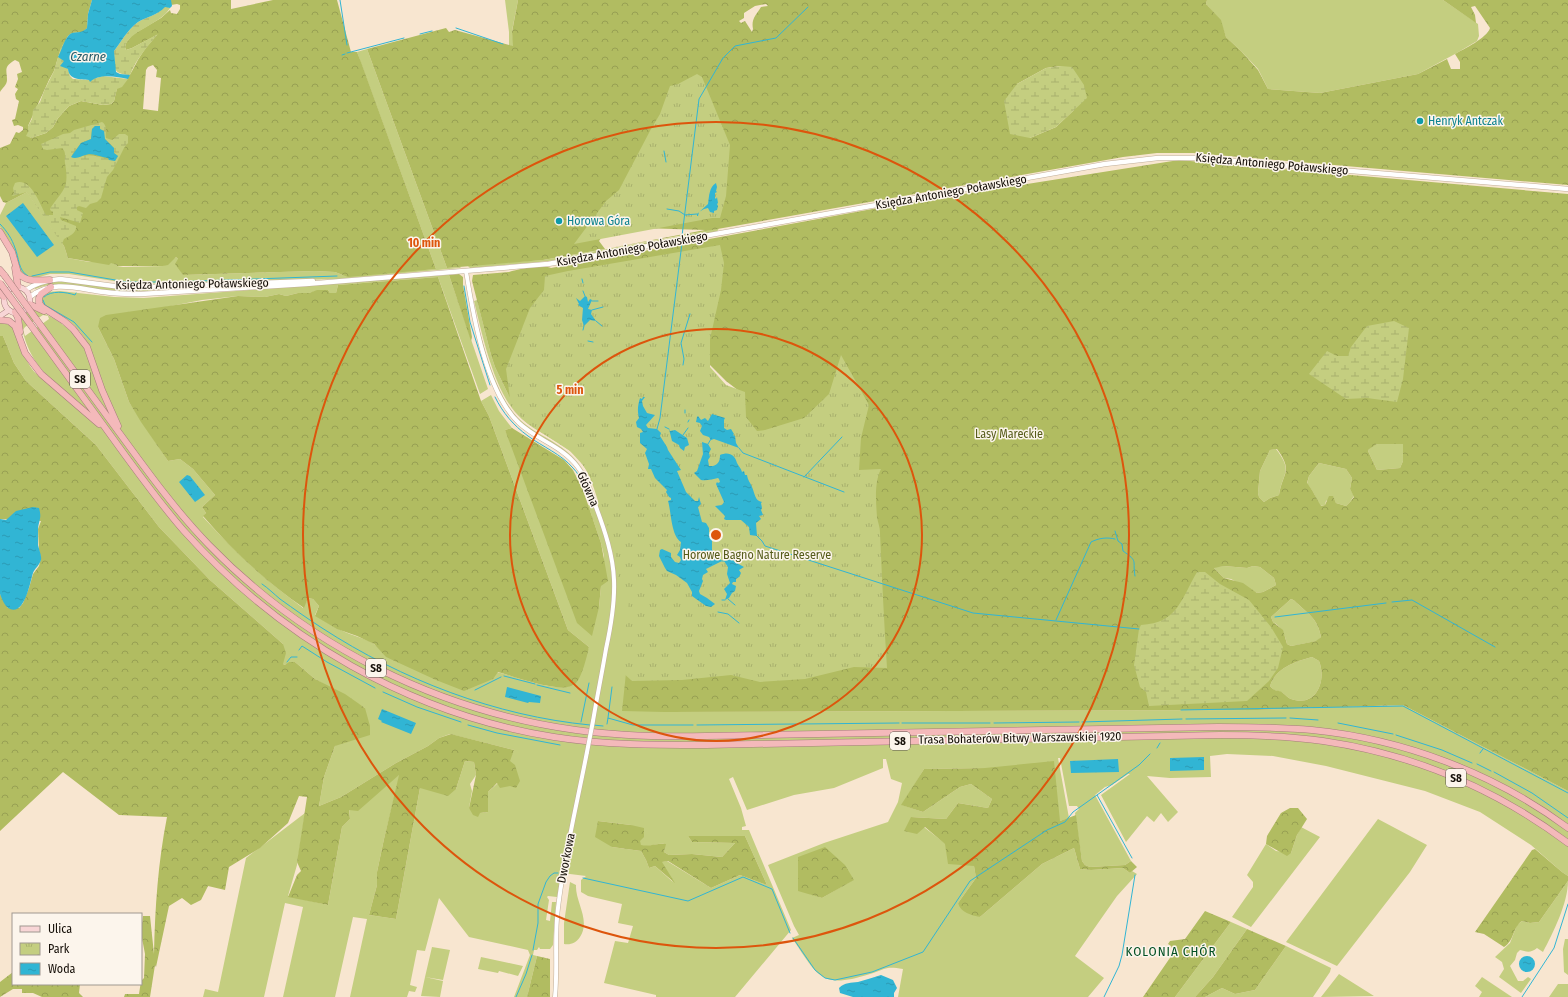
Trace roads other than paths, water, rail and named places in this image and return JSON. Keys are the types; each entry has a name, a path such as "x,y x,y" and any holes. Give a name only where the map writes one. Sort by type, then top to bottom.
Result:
{"highway":[{"path":"0,232 8,245 18,273 24,278 32,281 50,280"},
{"path":"14,260 18,286"},
{"name":"S8","path":"0,270 123,439"},
{"name":"S8","path":"0,283 109,433"},
{"path":"51,287 41,294 39,301 42,308 53,314 73,329 87,347 102,390 123,439"},
{"path":"29,304 53,314"},
{"path":"12,311 18,318 21,341"},
{"path":"0,320 9,321 13,324 29,358 41,374 109,433"},
{"name":"Trasa Bohaterów Bitwy Warszawskiej 1920","path":"109,433 183,530 230,579 268,611 318,646 366,675 428,702 478,720 554,737 634,744 714,744 1220,735 1282,737 1323,741 1386,754 1448,775 1506,802 1536,820 1568,843"},
{"name":"Trasa Bohaterów Bitwy Warszawskiej 1920","path":"123,439 178,510 209,545 243,577 291,616 351,654 392,676 460,703 521,720 586,732 664,737 1218,727 1283,728 1325,732 1387,743 1444,761 1488,780 1513,793 1568,828"}],"main road":[{"name":"Księdza Antoniego Poławskiego","path":"30,297 39,290 51,287 69,286 116,294 141,294 270,287 548,264 1091,166 1158,158 1196,158 1568,189"},
{"name":"Księdza Antoniego Poławskiego","path":"26,290 39,283 50,280 67,279 129,288 336,281"},
{"path":"0,308 3,298 8,290 18,286 26,290 30,297 29,304 22,312 12,311 0,316"},
{"path":"3,298 12,311"}],"street":[{"name":"Główna","path":"466,271 479,338 490,372 503,403 509,412 525,429 564,453 577,466 588,484 608,541 614,572 614,601 593,721"},
{"name":"Dworkowa","path":"555,997 557,967 556,928 559,899 593,721"}],"water":[{"name":"Czarne","path":"92,0 171,0 172,6 170,8 165,7 159,12 141,20 134,25 114,51 116,72 130,75 128,79 98,77 90,82 89,80 73,77 70,75 68,69 60,66 64,61 58,57 67,37 87,28 88,14"},
{"path":"95,126 100,126 100,129 104,131 105,139 114,148 114,153 118,156 115,161 91,154 77,158 71,157 81,143 91,139 92,129"},
{"path":"716,183 717,192 715,193 715,198 716,199 717,197 717,210 714,211 714,213 710,212 708,208 700,212 708,204 709,195"},
{"path":"23,203 54,245 37,257 6,216"},
{"path":"585,296 587,297 588,302 590,299 592,300 588,309 592,310 591,314 596,321 590,320 584,326 582,320 583,308 578,305 579,304 576,298 580,301"},
{"path":"645,397 642,401 643,406 647,413 655,415 646,425 648,428 657,429 661,433 660,436 681,470 677,471 686,492 695,501 698,501 699,497 701,504 698,507 702,522 706,523 709,528 709,533 712,538 712,550 722,561 706,569 708,572 703,575 703,581 699,591 700,594 715,604 711,607 706,606 692,596 692,592 687,583 676,575 667,571 659,556 660,550 662,549 671,553 671,557 675,562 679,563 681,560 677,555 680,550 681,542 673,529 668,501 671,500 671,498 666,492 667,490 655,478 651,469 648,469 649,464 645,453 647,449 640,443 640,433 643,432 637,427 636,422 639,418 638,408 640,398 642,399"},
{"path":"712,414 725,418 724,428 727,430 731,429 739,448 714,439 711,440 709,437 703,435 700,431 702,426 700,423 696,422 697,417 698,416 701,420 705,418 708,421"},
{"path":"669,429 670,431 675,430 687,438 689,445 685,447 684,451 679,445 672,441"},
{"path":"702,442 708,444 711,449 708,460 709,466 713,466 718,463 720,455 726,453 731,454 735,458 742,472 744,471 745,475 747,475 757,499 762,502 761,510 763,515 759,516 761,519 756,523 757,536 750,535 749,527 741,520 724,519 725,516 715,506 722,505 724,502 716,484 717,482 720,482 718,478 701,480 694,473 697,471 703,454"},
{"path":"187,475 190,476 205,495 195,502 179,482"},
{"path":"33,507 39,508 40,511 38,545 41,560 33,573 23,603 15,610 10,609 5,605 0,594 0,519 6,520 16,511"},
{"path":"732,559 744,567 739,570 741,573 739,577 736,579 736,582 733,582 732,584 736,586 735,591 725,600 727,594 724,589 730,583 727,574 728,567 724,561"},
{"path":"507,687 541,696 540,703 528,703 505,697"},
{"path":"382,709 416,723 411,734 381,722 382,721 378,719"},
{"path":"1204,757 1204,770 1170,771 1170,758"},
{"path":"1118,759 1119,772 1071,773 1070,761"},
{"path":"1524,956 1530,956 1535,961 1533,970 1530,972 1524,972 1519,967 1519,961"},
{"path":"881,975 893,980 897,988 894,993 894,997 853,997 840,993 839,988 848,983 858,982"}],"waterway":[{"path":"340,0 347,45"},
{"path":"682,236 699,99 723,58 735,46 776,38 808,7"},
{"path":"456,28 503,44"},
{"path":"420,34 432,31"},
{"path":"347,53 404,38"},
{"path":"664,151 666,162"},
{"path":"667,209 679,211 685,215 697,214"},
{"path":"0,224 11,238 22,271 28,276"},
{"path":"657,429 660,418 682,243"},
{"path":"32,276 50,272 69,272 127,282 159,282"},
{"path":"172,282 337,276"},
{"path":"582,279 583,283"},
{"path":"464,286 470,322 490,385"},
{"path":"583,291 585,296"},
{"path":"44,297 55,292 75,295 76,293"},
{"path":"43,300 45,305 74,322 92,342"},
{"path":"592,301 598,301"},
{"path":"592,310 603,307"},
{"path":"683,365 684,359 681,343 690,314"},
{"path":"596,321 602,326"},
{"path":"583,330 584,326"},
{"path":"588,341 593,342"},
{"path":"495,397 501,408 518,428 552,451 573,468 581,480 591,504"},
{"path":"665,427 669,429"},
{"path":"683,435 688,428"},
{"path":"804,477 842,437"},
{"path":"708,444 711,439"},
{"path":"739,448 743,453 844,492"},
{"path":"1115,531 1118,541 1122,544 1123,551 1131,557 1134,562 1135,576"},
{"path":"757,536 765,546 973,613 1139,629"},
{"path":"1056,620 1091,542 1103,538 1115,539"},
{"path":"262,584 280,599 322,628 384,664 417,679 451,693 485,704 520,713 590,725"},
{"path":"728,599 735,605"},
{"path":"1392,602 1412,600 1495,647"},
{"path":"1275,617 1386,603"},
{"path":"718,612 728,614 739,623"},
{"path":"299,650 302,646 327,662 375,688"},
{"path":"287,662 291,657 297,657"},
{"path":"504,676 535,684"},
{"path":"475,690 501,677"},
{"path":"581,722 589,683"},
{"path":"537,685 570,693"},
{"path":"608,718 612,687"},
{"path":"383,692 417,707 461,722"},
{"path":"1181,710 1403,706 1568,793"},
{"path":"607,724 608,718 633,725 693,725"},
{"path":"1186,719 1286,718"},
{"path":"1290,718 1318,720"},
{"path":"1082,722 1182,719"},
{"path":"994,723 1079,722"},
{"path":"800,724 899,723"},
{"path":"902,723 990,723"},
{"path":"1338,723 1393,734"},
{"path":"697,725 796,724"},
{"path":"468,725 497,733 560,745"},
{"path":"593,725 603,726"},
{"path":"1396,735 1442,750 1472,763"},
{"path":"1157,748 1160,743"},
{"path":"1480,753 1483,749"},
{"path":"1132,858 1097,795 1139,765 1150,754"},
{"path":"1477,764 1491,771"},
{"path":"1494,772 1532,793 1568,818"},
{"path":"793,938 815,970 825,978 835,980 872,972 923,952 970,881 1047,830 1065,822 1073,812 1097,795"},
{"path":"533,950 538,923 538,904 546,882 550,876 554,873 558,873"},
{"path":"1104,997 1119,966 1122,955 1135,875"},
{"path":"583,878 688,901 743,877 772,889 790,933"},
{"path":"1522,997 1554,948 1568,904"},
{"path":"516,997 532,955"}],"place":[{"name":"Henryk Antczak","path":"1420,121"},
{"name":"Horowa Góra","path":"559,221"}],"district":[{"name":"KOLONIA CHÓR","path":"1171,951"}],"park label":[{"name":"Lasy Mareckie","path":"1009,434"},
{"name":"Horowe Bagno Nature Reserve","path":"757,555"}]}
